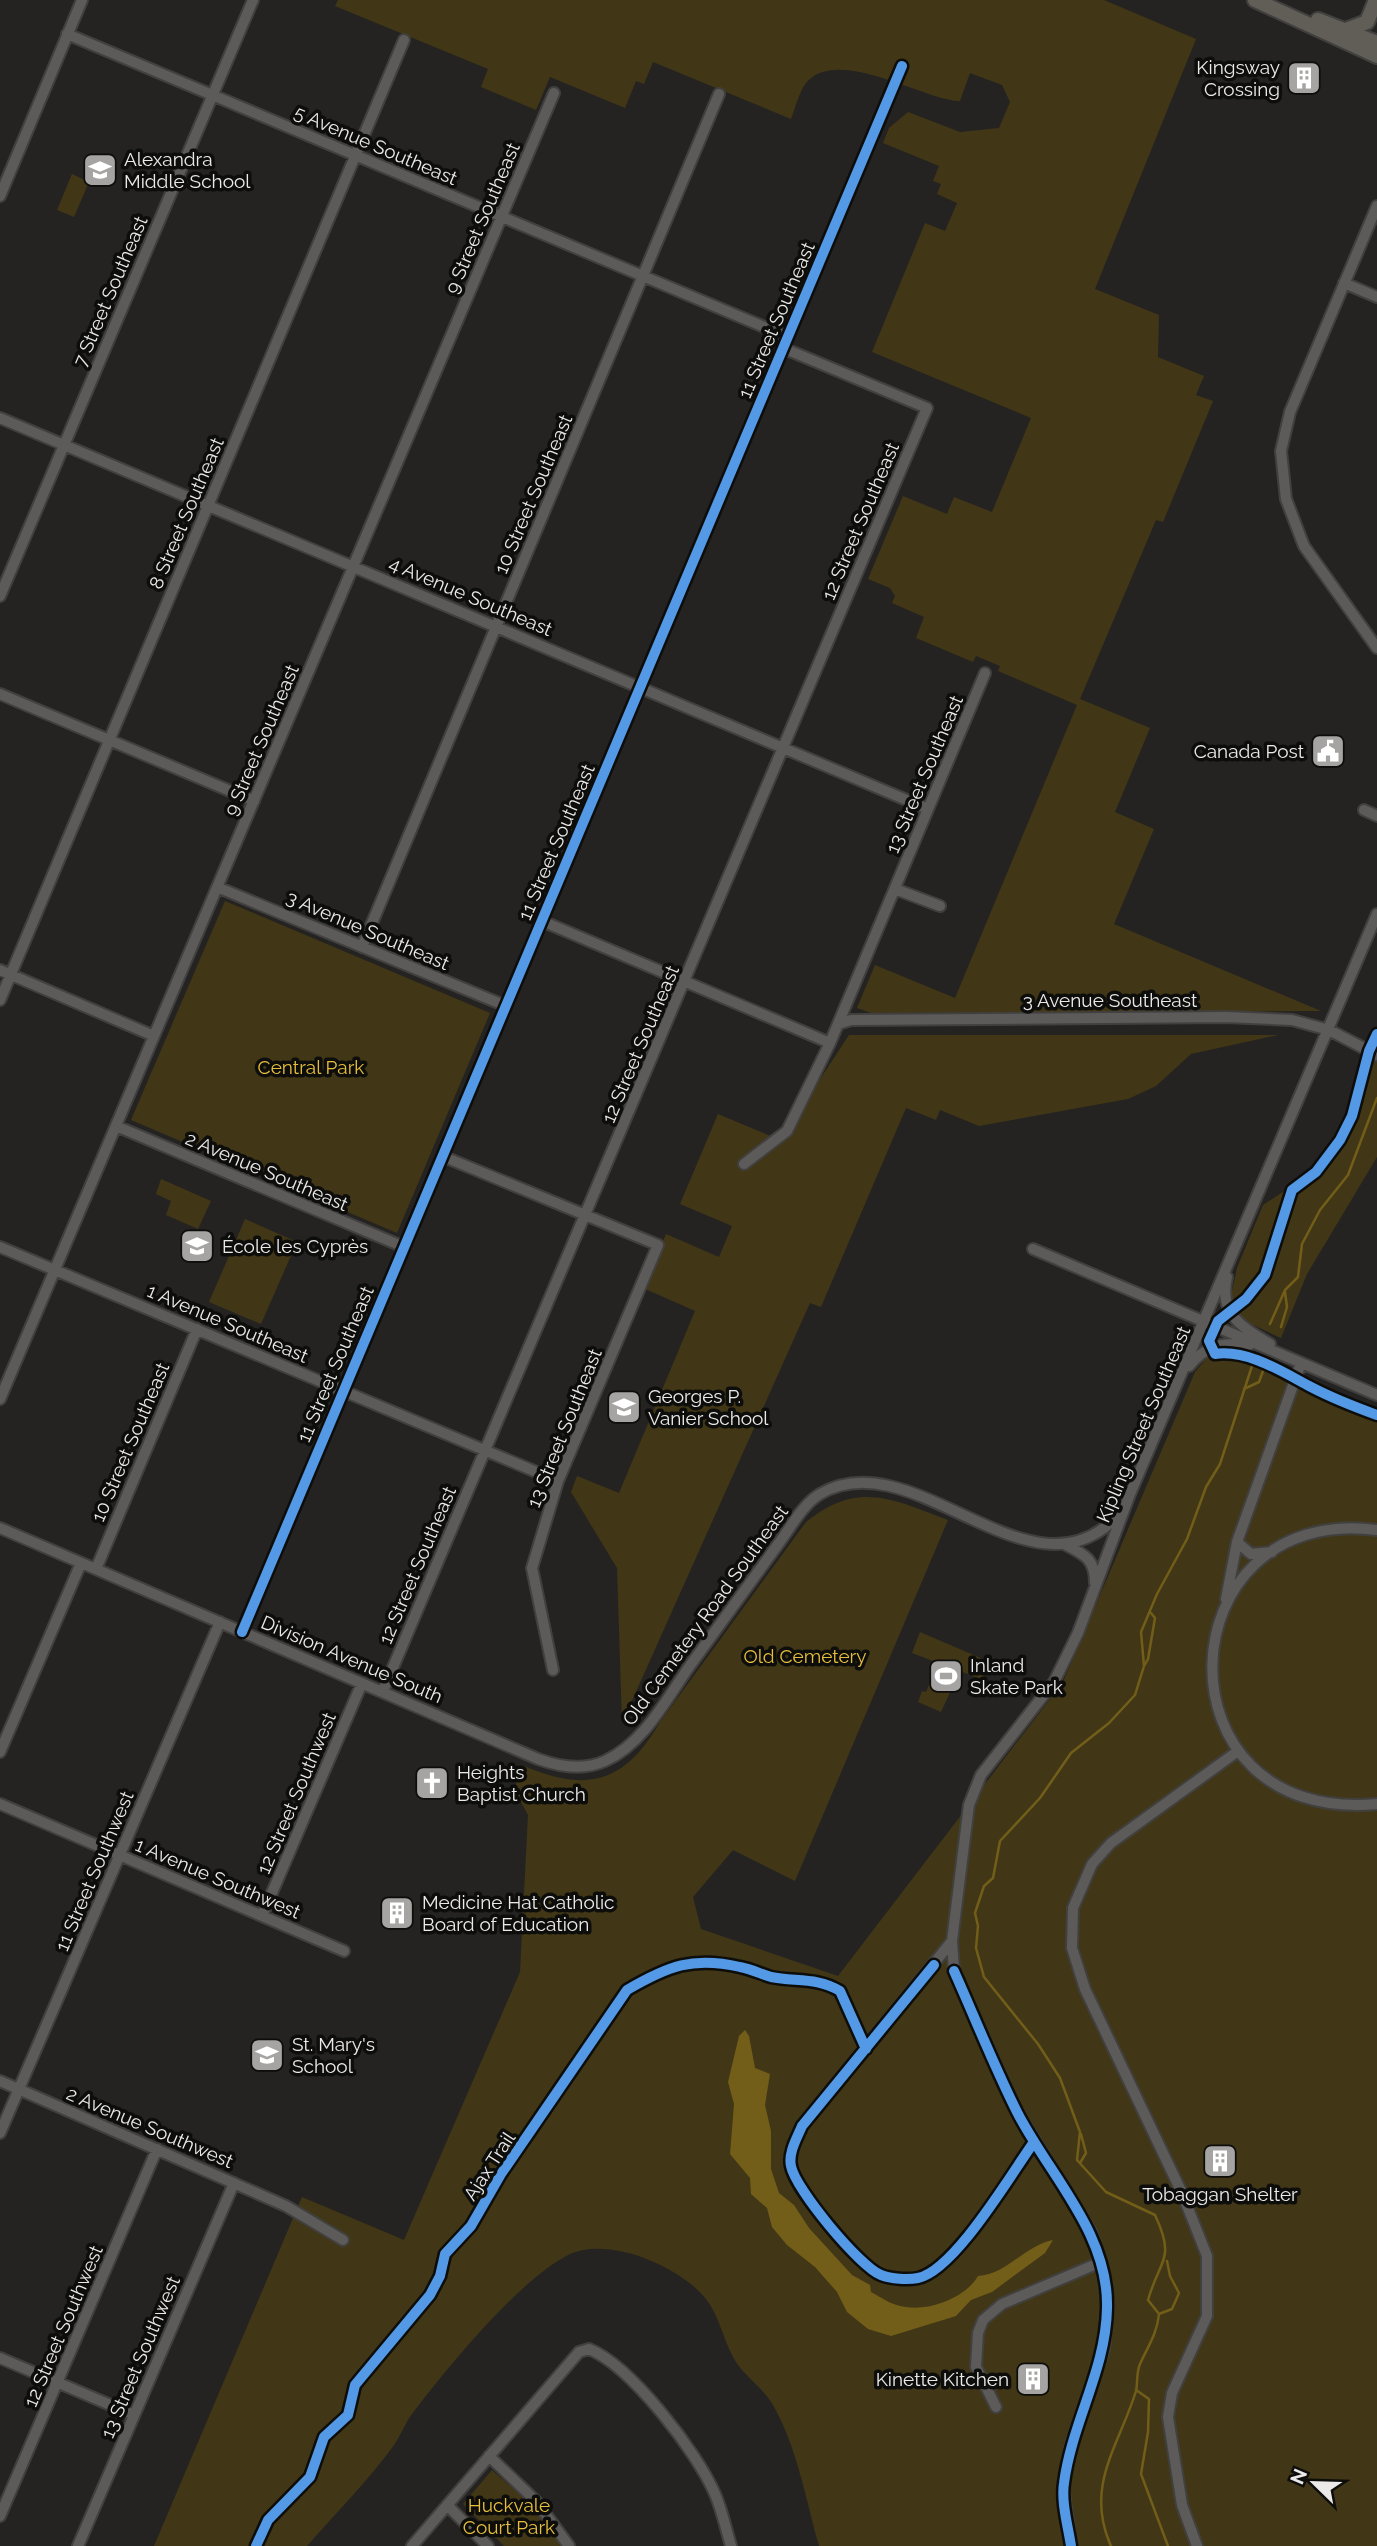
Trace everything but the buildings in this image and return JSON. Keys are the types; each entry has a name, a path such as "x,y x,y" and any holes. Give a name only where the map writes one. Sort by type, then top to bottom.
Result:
{"main road":[{"path":"1255,0 1377,56"},
{"path":"1261,0 1377,43"},
{"path":"1346,30 1367,22 1376,0"}],"street":[{"path":"70,0 75,17"},
{"path":"0,195 6,170 82,0"},
{"name":"7 Street Southeast","path":"0,596 253,0"},
{"name":"5 Avenue Southeast","path":"68,34 643,276 926,408"},
{"name":"8 Street Southeast","path":"0,1000 5,973 110,740 404,40"},
{"name":"11 Street Southeast","path":"242,1632 902,66"},
{"name":"9 Street Southeast","path":"0,1399 554,93"},
{"name":"10 Street Southeast","path":"362,947 719,94"},
{"path":"1377,206 1283,432 1282,474 1292,520 1304,546 1377,648"},
{"path":"1345,282 1377,297"},
{"name":"12 Street Southeast","path":"383,1691 484,1450 587,1216 926,408"},
{"name":"4 Avenue Southeast","path":"0,418 928,809"},
{"name":"13 Street Southeast","path":"744,1164 787,1131 830,1043 985,673"},
{"path":"0,694 254,801"},
{"path":"1364,810 1377,816"},
{"name":"3 Avenue Southeast","path":"218,887 506,1006"},
{"path":"895,889 940,906"},
{"name":"Kipling Street Southeast","path":"954,1971 952,1941 969,1805 974,1787 1054,1682 1094,1593 1130,1494 1377,914"},
{"path":"541,921 830,1043"},
{"path":"5,973 154,1036"},
{"name":"3 Avenue Southeast","path":"838,1024 851,1020 1226,1017 1292,1020 1329,1030 1377,1055"},
{"name":"2 Avenue Southeast","path":"116,1126 404,1248"},
{"path":"442,1156 587,1216"},
{"name":"13 Street Southeast","path":"553,1670 531,1568 558,1481 658,1245 587,1216"},
{"name":"1 Avenue Southeast","path":"0,1247 558,1481"},
{"path":"1033,1249 1377,1395"},
{"path":"1232,1257 1225,1297 1231,1317 1297,1361"},
{"name":"10 Street Southeast","path":"96,1569 197,1329"},
{"path":"1181,1377 1198,1356 1212,1347 1228,1343 1265,1348"},
{"path":"1297,1361 1237,1542 1213,1642 1211,1680 1220,1717 1238,1751 1267,1780 1303,1799 1343,1807 1377,1804"},
{"name":"Old Cemetery Road Southeast","path":"497,1741 566,1767 591,1766 606,1761 642,1733 788,1531 819,1494 837,1488 871,1483 1026,1539 1066,1545"},
{"path":"1066,1545 1101,1532 1125,1508 1130,1494"},
{"path":"1224,1605 1244,1575 1272,1552 1308,1533 1349,1526 1377,1530"},
{"name":"Division Avenue South","path":"0,1528 497,1741"},
{"path":"1237,1542 1251,1554 1272,1552"},
{"path":"1066,1545 1090,1558 1095,1567 1094,1593"},
{"path":"0,1752 81,1563"},
{"name":"11 Street Southwest","path":"0,2133 220,1622"},
{"name":"12 Street Southwest","path":"262,1916 362,1683"},
{"path":"1197,2546 1182,2505 1168,2417 1172,2393 1207,2316 1207,2256 1182,2193 1085,1989 1072,1948 1073,1908 1092,1864 1111,1843 1238,1751"},
{"name":"1 Avenue Southwest","path":"0,1804 344,1951"},
{"path":"952,1941 802,2126 793,2145 790,2166 802,2188 864,2265 882,2276 919,2278 938,2269 964,2241 1034,2142"},
{"path":"934,1965 954,1971 1034,2142 1091,2232 1101,2262 1108,2305 1104,2349 1071,2444 1063,2486 1071,2546"},
{"name":"2 Avenue Southwest","path":"0,2081 286,2206 343,2240"},
{"name":"12 Street Southwest","path":"0,2516 158,2149"},
{"name":"13 Street Southwest","path":"78,2546 234,2183"},
{"path":"996,2407 976,2367 978,2333 983,2320 1002,2304 1101,2262"},
{"path":"412,2546 579,2352 589,2349 608,2358 632,2379 697,2462 715,2494 731,2546"},
{"path":"0,2358 134,2415"},
{"path":"489,2456 536,2501 569,2546"},
{"path":"447,2505 488,2546"}],"green space":[{"path":"338,0 1104,0 1196,39 1095,289 1159,315 1158,357 1204,376 1196,395 1213,401 1163,522 1156,520 1080,699 1150,728 1115,812 1154,829 1114,924 1321,1011 871,1013 857,1008 875,965 955,998 1077,705 998,671 1000,666 976,656 973,662 916,638 924,617 892,603 895,596 890,588 868,579 903,496 947,514 954,497 992,512 1031,418 872,352 925,223 945,231 957,203 937,194 941,184 933,181 939,166 883,143 889,128 908,112 960,132 999,128 1010,102 1002,85 970,73 960,101 881,77 838,70 820,73 806,83 791,119 653,62 644,84 636,81 625,108 550,77 536,110 481,87 488,69 335,6"},
{"path":"72,174 89,182 74,217 57,210"},
{"name":"Central Park","path":"225,901 490,1013 397,1233 131,1120"},
{"path":"849,1035 1278,1035 1191,1054 1156,1086 1128,1099 979,1126 940,1110 936,1120 906,1108 821,1307 810,1303 622,1723 617,1568 571,1492 577,1476 619,1493 695,1311 643,1288 666,1234 719,1257 732,1226 680,1204 718,1114 780,1140"},
{"path":"1377,1038 1377,1157 1307,1274 1281,1338 1238,1318 1232,1307 1231,1296 1237,1268 1263,1205 1313,1172 1338,1139"},
{"path":"161,1179 211,1201 198,1229 166,1215 171,1201 156,1194"},
{"path":"245,1219 297,1242 261,1324 209,1302"},
{"name":"Old Cemetery","path":"1230,1350 1377,1414 1377,2546 819,2546 795,2456 781,2421 769,2399 733,2357 706,2299 679,2275 661,2265 622,2251 602,2249 584,2250 568,2255 548,2267 484,2327 444,2373 363,2484 307,2546 154,2546 302,2197 404,2240 520,1972 528,1815 514,1789 524,1766 567,1779 585,1780 603,1777 618,1770 633,1758 647,1743 806,1522 825,1509 859,1497 876,1497 948,1520 795,1881 733,1850 693,1897 701,1929 838,1976 1063,1682 1195,1372 1209,1355"},
{"name":"Inland Skate Park","path":"920,1632 990,1662 983,1680 960,1671 941,1712 918,1702 922,1691 926,1692 938,1663 912,1653"},
{"name":"Huckvale Court Park","path":"492,2470 526,2500 563,2546 504,2546 463,2504"}],"shaded area":[{"path":"745,2030 749,2036 755,2068 770,2074 765,2105 771,2131 771,2169 779,2193 794,2205 809,2228 852,2275 870,2285 871,2292 901,2306 926,2307 957,2296 978,2276 997,2271 1033,2248 1053,2240 1045,2253 992,2292 971,2300 956,2316 891,2336 868,2329 847,2312 837,2292 815,2267 787,2245 772,2227 767,2208 751,2194 750,2178 730,2154 734,2104 728,2082 739,2036"}],"waterway":[{"path":"1270,1324 1285,1290 1298,1277 1302,1244 1320,1210 1348,1175 1377,1098"},
{"path":"1281,1327 1287,1307 1285,1292"},
{"path":"1111,2546 1101,2504 1103,2485 1107,2467 1136,2391 1139,2367 1156,2328 1159,2314 1148,2300 1164,2259 1164,2241 1155,2215 1106,2192 1077,2160 1080,2132 1060,2078 1038,2044 984,1977 976,1948 978,1926 975,1913 984,1886 993,1878 1000,1841 1040,1798 1071,1753 1109,1723 1135,1695 1144,1666 1141,1632 1157,1594 1187,1539 1206,1487 1220,1464 1252,1366"},
{"path":"1244,1389 1259,1382 1263,1371"},
{"path":"1144,1666 1148,1659 1155,1618 1151,1613"},
{"path":"1080,2163 1086,2153 1081,2134"},
{"path":"1159,2314 1172,2309 1179,2293 1170,2276 1167,2261"},
{"path":"1136,2390 1149,2399 1148,2432 1141,2474 1168,2546"}],"cycle path":[{"path":"242,1632 902,66"},
{"path":"1377,1034 1369,1051 1352,1116 1340,1140 1316,1172 1292,1190 1265,1275 1246,1299 1218,1321 1209,1341 1215,1354 1227,1353 1253,1359 1327,1395 1377,1415"},
{"name":"Ajax Trail","path":"256,2546 268,2520 310,2477 324,2437 348,2415 355,2385 430,2295 440,2276 445,2254 471,2226 501,2174 627,1990 668,1969 694,1963 723,1964 771,1977 823,1984 840,1991 866,2049"},
{"path":"934,1965 802,2126 791,2156 795,2177 844,2243 871,2269 881,2275 914,2279 933,2271 965,2240 1034,2142"},
{"path":"954,1971 1017,2112 1088,2230 1105,2281 1107,2308 1101,2353 1074,2439 1063,2490 1071,2546"}],"place":[{"name":"Kingsway Crossing","path":"1304,78"},
{"name":"Alexandra Middle School","path":"100,170"},
{"name":"Canada Post","path":"1328,751"},
{"name":"École les Cyprès","path":"197,1246"},
{"name":"Georges P. Vanier School","path":"624,1407"},
{"name":"Inland Skate Park","path":"946,1676"},
{"name":"Heights Baptist Church","path":"432,1783"},
{"name":"Medicine Hat Catholic Board of Education","path":"397,1913"},
{"name":"St. Mary's School","path":"267,2055"},
{"name":"Tobaggan Shelter","path":"1220,2161"},
{"name":"Kinette Kitchen","path":"1033,2379"}]}
